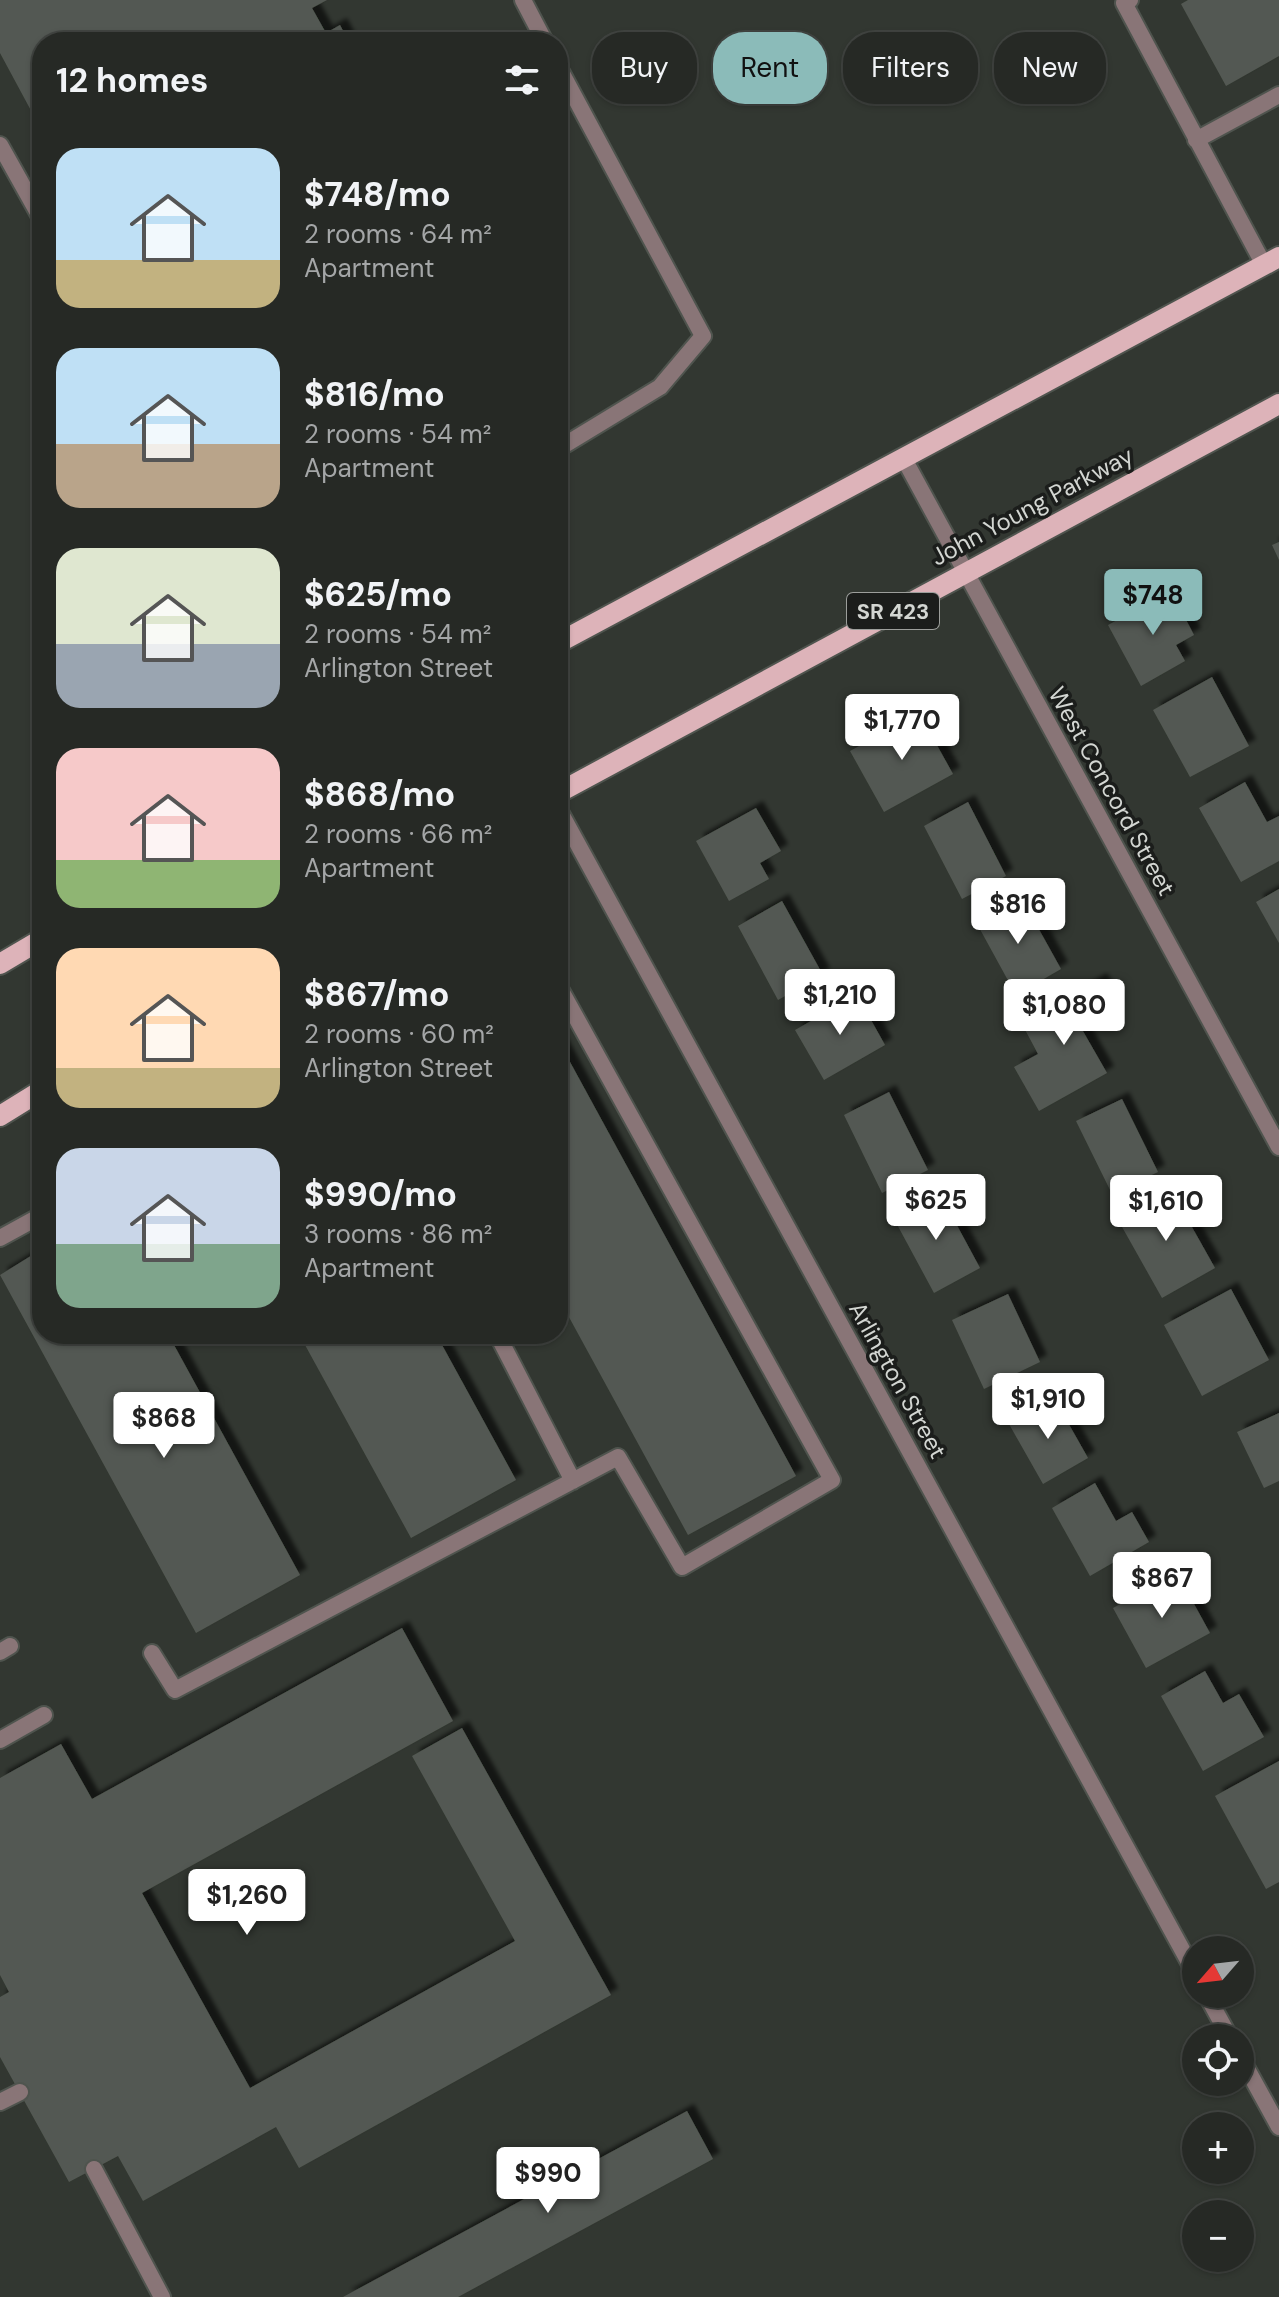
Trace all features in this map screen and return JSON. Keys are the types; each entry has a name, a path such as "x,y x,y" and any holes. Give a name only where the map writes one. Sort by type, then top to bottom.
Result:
{"main road":[{"path":"568,638 1271,261"},
{"name":"John Young Parkway","path":"568,788 1279,404"},
{"path":"0,964 32,945"},
{"path":"0,1116 32,1096"}],"street":[{"path":"523,0 540,32"},
{"path":"1130,0 1124,3 1196,140 1271,261"},
{"path":"568,85 703,336 660,387 568,443"},
{"path":"1196,140 1279,95"},
{"path":"0,145 32,202"},
{"name":"West Concord Street","path":"903,457 1279,1147"},
{"name":"Arlington Street","path":"568,826 1182,1949"},
{"path":"152,1653 175,1690 618,1457 682,1567 832,1480 568,1003"},
{"path":"0,1238 32,1220"},
{"path":"502,1344 573,1481"},
{"path":"0,1740 44,1715"},
{"path":"1254,2081 1279,2127"},
{"path":"0,2102 20,2092"},
{"path":"94,2169 162,2297"}],"building":[{"path":"0,0 327,0 312,8 325,32 32,32 32,112 0,53"},
{"path":"1188,0 1279,0 1279,56 1226,86 1181,4"},
{"path":"340,25 344,32 328,32"},
{"path":"1279,542 1279,560 1272,545"},
{"path":"1171,591 1194,635 1176,645 1185,661 1141,686 1108,625"},
{"path":"1212,677 1249,746 1190,777 1153,710"},
{"path":"919,713 953,774 884,812 850,751"},
{"path":"1245,782 1267,822 1279,816 1279,861 1241,882 1199,808"},
{"path":"968,802 1006,876 962,899 924,826"},
{"path":"756,808 781,851 760,863 769,879 729,901 696,841"},
{"path":"1279,889 1279,943 1256,902"},
{"path":"1021,897 1061,969 1016,995 976,922"},
{"path":"782,901 823,975 778,1000 738,926"},
{"path":"1100,980 1116,1006 1080,1026 1107,1073 1039,1111 1014,1067 1038,1054 1022,1024"},
{"path":"857,995 885,1045 824,1080 795,1030"},
{"path":"568,1058 796,1476 688,1535 568,1315"},
{"path":"889,1092 928,1170 882,1193 844,1115"},
{"path":"1122,1099 1158,1172 1112,1194 1076,1121"},
{"path":"1170,1188 1215,1268 1162,1298 1117,1218"},
{"path":"939,1192 980,1268 934,1293 893,1217"},
{"path":"32,1255 32,1333 0,1275"},
{"path":"1231,1289 1269,1360 1202,1396 1164,1325"},
{"path":"1008,1294 1040,1362 984,1389 952,1320"},
{"path":"38,1344 173,1344 300,1575 196,1633"},
{"path":"304,1344 441,1344 516,1480 411,1538"},
{"path":"1054,1398 1088,1458 1043,1484 1009,1424"},
{"path":"1279,1413 1279,1481 1264,1488 1237,1432"},
{"path":"1095,1483 1116,1521 1132,1512 1149,1542 1090,1576 1052,1508"},
{"path":"1177,1573 1210,1633 1146,1668 1113,1608"},
{"path":"402,1628 453,1721 142,1893 250,2088 515,1941 412,1756 462,1728 611,1995 299,2168 276,2127 143,2201 118,2156 69,2182 0,2057 0,1997 9,1992 0,1975 0,1778 61,1744 92,1799"},
{"path":"1205,1671 1223,1703 1239,1694 1264,1737 1203,1771 1161,1696"},
{"path":"1279,1761 1279,1882 1266,1889 1215,1796"},
{"path":"687,2111 713,2159 458,2297 343,2297"}]}
